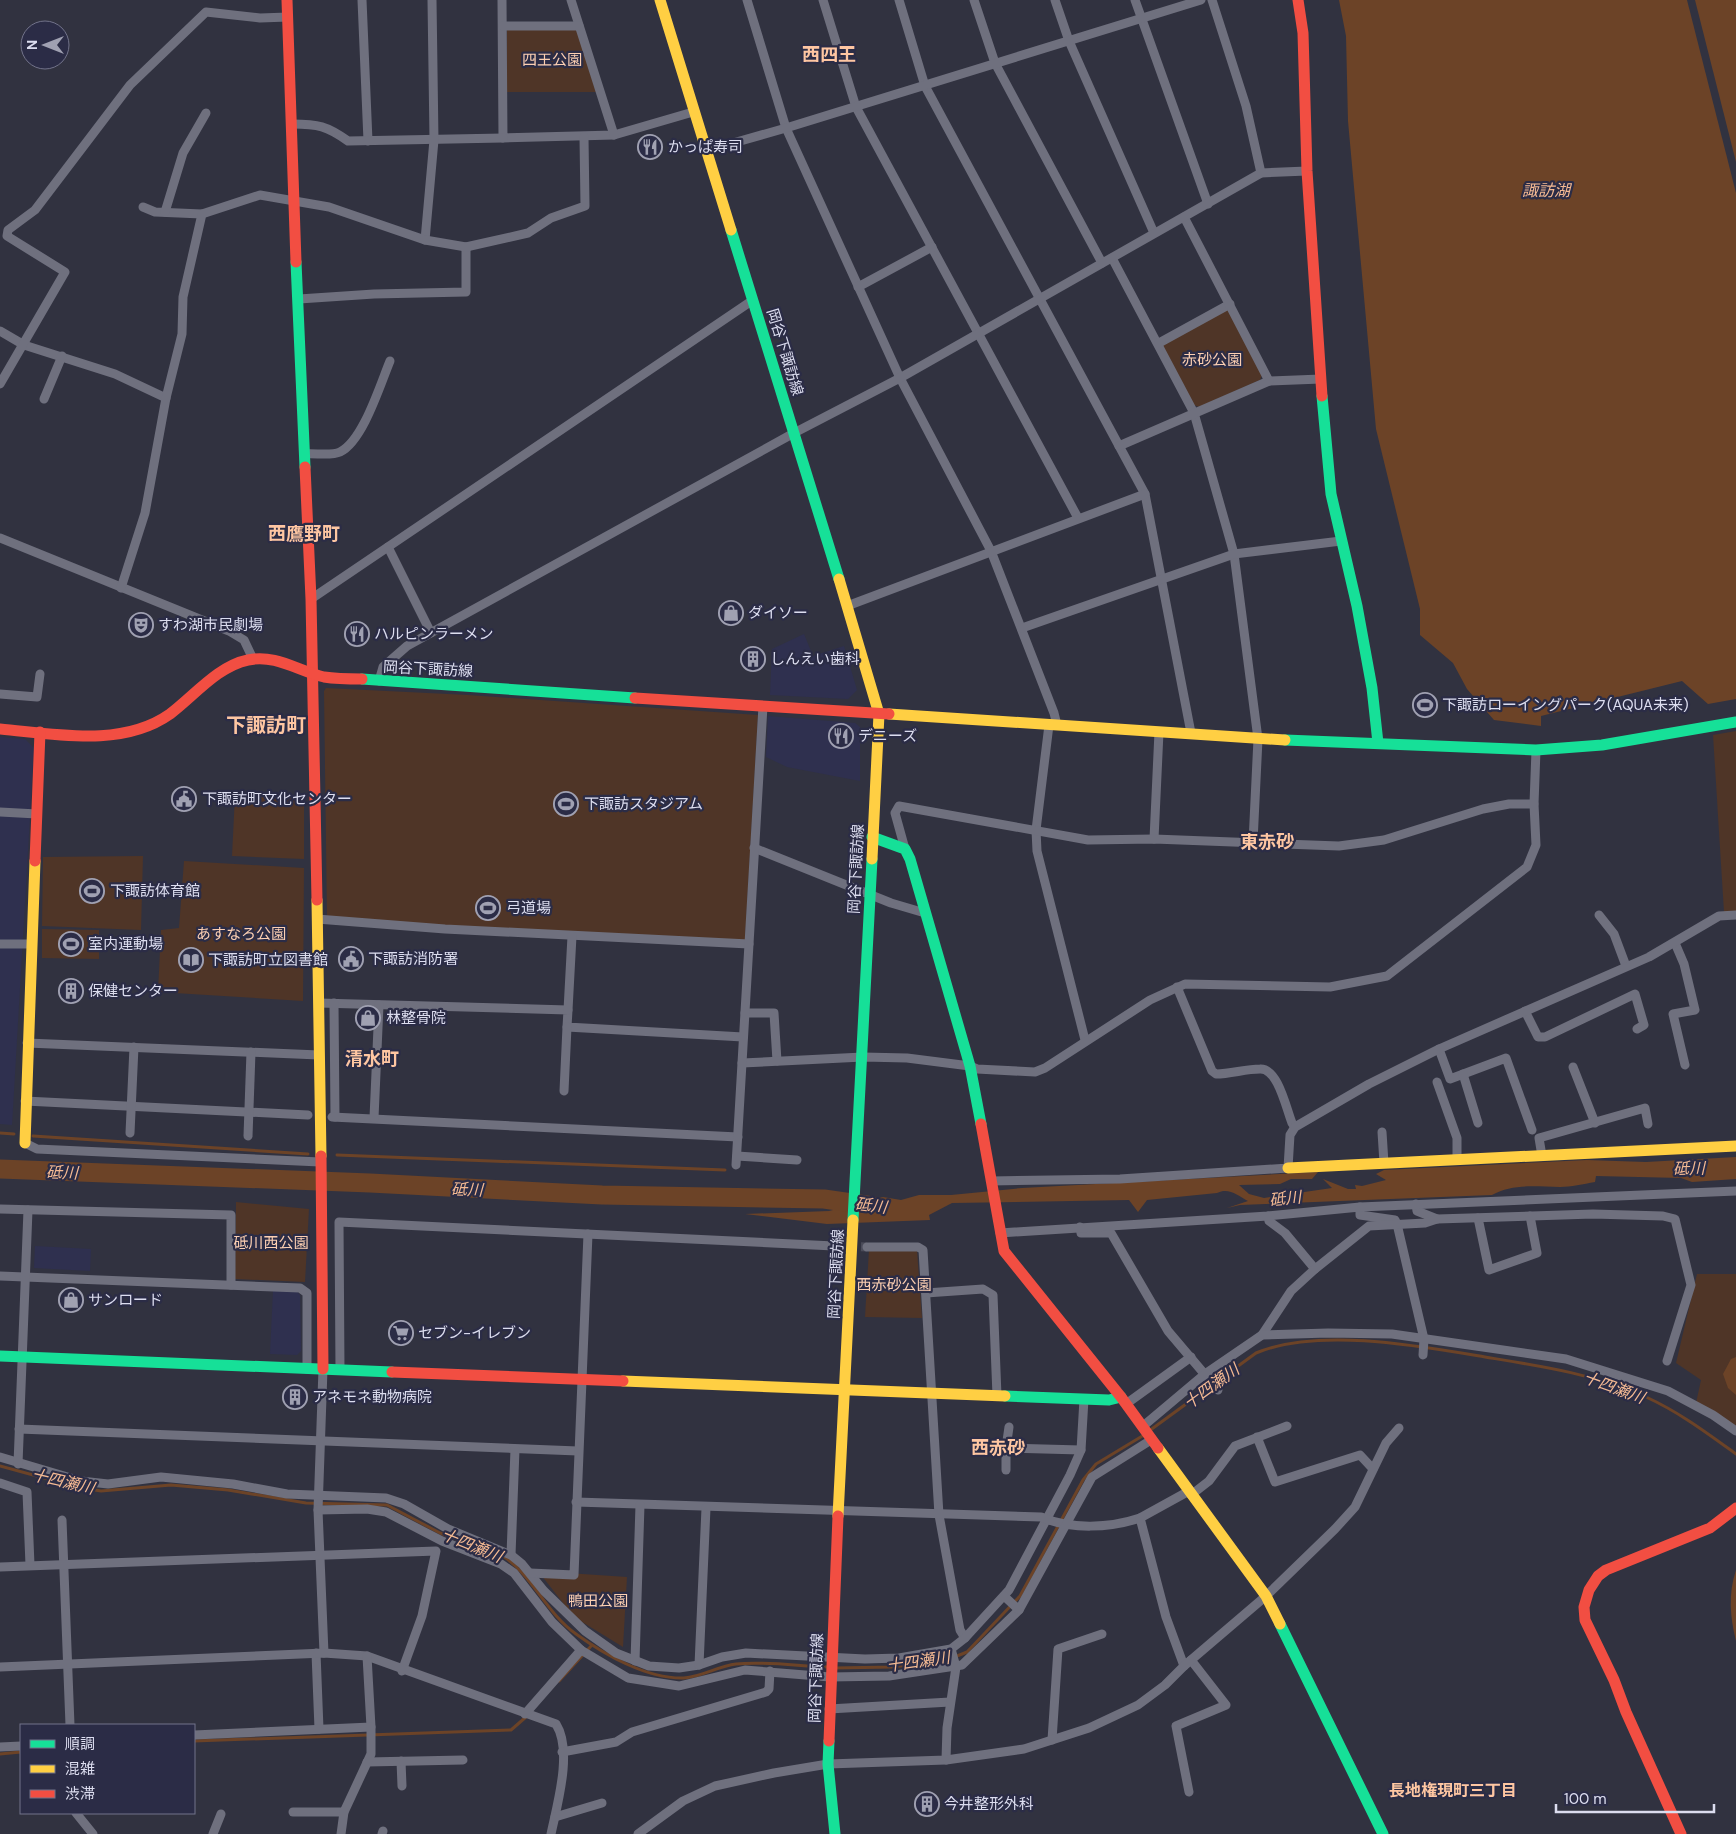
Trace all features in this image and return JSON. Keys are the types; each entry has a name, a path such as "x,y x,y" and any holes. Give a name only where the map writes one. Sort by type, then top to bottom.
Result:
{"street":[{"path":"287,0 293,200 299,299 313,674 321,1164 322,1370 318,1496 320,1553 319,1729"},
{"path":"362,0 368,142"},
{"path":"425,240 434,140 432,0"},
{"path":"502,0 503,138"},
{"path":"571,0 614,135"},
{"name":"岡谷下諏訪線","path":"660,0 879,714 863,1057 830,1659 828,1764 834,1834"},
{"path":"747,0 786,128 900,378 991,551 1054,714 1036,830 1037,851 1085,1040"},
{"path":"823,0 856,107 1078,518"},
{"path":"899,0 926,86 1145,494 1191,734"},
{"path":"974,0 995,64 1102,263"},
{"path":"1055,0 1069,41 1154,234"},
{"path":"1135,0 1208,204"},
{"path":"705,151 926,86 1201,0"},
{"path":"1212,0 1246,106 1261,174"},
{"path":"1298,0 1303,33 1307,171 1326,450 1340,541 1357,606 1372,688 1378,743"},
{"path":"0,384 65,272 6,236 8,230 35,210 130,85 206,12 260,18 288,17"},
{"path":"503,26 579,26"},
{"path":"292,124 316,124 332,130 348,141 368,142 584,137 614,135 693,112"},
{"path":"164,212 183,153 206,113"},
{"path":"143,207 155,212 202,214 260,195 329,207 425,240 466,247 528,233 551,218 584,206 584,137"},
{"path":"379,681 383,667 407,646 794,433 900,378 1261,174 1307,171"},
{"path":"121,588 145,513 166,398 182,334 183,298 202,214"},
{"path":"1184,217 1269,381"},
{"path":"299,299 374,294 466,292 466,247"},
{"path":"858,287 932,247"},
{"path":"1112,258 1159,343 1194,413 1234,554 1258,738 1253,842"},
{"path":"311,599 753,300"},
{"path":"1159,343 1230,304"},
{"path":"0,332 24,345 115,374 166,398"},
{"path":"44,399 62,356"},
{"path":"305,454 339,453 352,442 364,422 390,361"},
{"path":"1119,446 1269,381 1321,379"},
{"path":"847,606 1145,494"},
{"path":"0,538 229,631 244,640 253,658 233,666 154,725 125,735 0,730"},
{"path":"1022,628 1234,554 1340,541"},
{"path":"388,547 431,633"},
{"name":"岡谷下諏訪線","path":"253,658 282,662 326,677 879,714"},
{"path":"0,694 37,697 40,674"},
{"path":"736,1165 763,706"},
{"path":"879,714 1258,738 1536,750 1602,746 1736,722"},
{"path":"40,732 27,1043 25,1143 37,1149 321,1164"},
{"path":"1154,839 1159,732"},
{"path":"742,1063 863,1057 907,1058 970,1066 977,1069 1035,1072 1045,1068 1085,1040 1150,1000 1178,987 1192,983 1330,988 1387,976 1527,867 1536,845 1534,804 1536,750"},
{"path":"1383,1834 1266,1596 1079,1342 1013,1265 1004,1251 970,1066 910,859 905,849 895,814 900,806 1088,840 1154,839 1340,846 1359,845 1384,840 1483,809 1509,804 1534,804"},
{"path":"0,812 36,814"},
{"path":"872,837 905,849"},
{"path":"754,848 912,910 925,913"},
{"path":"1599,915 1614,934 1626,966"},
{"path":"1288,1168 1290,1135 1295,1127 1369,1084 1439,1049 1675,943 1719,916 1736,915"},
{"path":"317,919 572,936 749,944"},
{"path":"564,1090 572,936"},
{"path":"1675,943 1687,972 1695,1010 1673,1014 1685,1066"},
{"path":"0,944 31,944"},
{"path":"1178,987 1212,1071 1216,1074 1261,1068 1270,1071 1275,1078 1295,1127"},
{"path":"1525,1011 1538,1037 1545,1038 1635,994 1644,1025 1637,1029"},
{"path":"319,1003 568,1010"},
{"path":"334,1003 334,1117 738,1137"},
{"path":"374,1118 379,1005"},
{"path":"745,1013 774,1012 777,1061"},
{"path":"567,1026 743,1038"},
{"path":"27,1043 319,1055"},
{"path":"130,1133 134,1047"},
{"path":"1439,1049 1450,1078 1506,1058 1532,1130"},
{"path":"248,1136 251,1052"},
{"path":"1573,1067 1595,1123"},
{"path":"1463,1074 1478,1123"},
{"path":"1438,1082 1457,1138 1457,1159"},
{"path":"25,1101 249,1110 308,1115"},
{"path":"1542,1156 1539,1138 1645,1108 1648,1124"},
{"path":"1382,1132 1384,1163"},
{"path":"992,1186 1288,1168 1736,1146"},
{"path":"737,1156 798,1160"},
{"path":"999,1229 1080,1227 1268,1216 1360,1206 1736,1191"},
{"path":"1416,1204 1417,1211 1437,1219"},
{"path":"1360,1206 1360,1215 1395,1220 1397,1224 1424,1340 1423,1354"},
{"path":"0,1209 231,1215 231,1285"},
{"path":"18,1464 28,1210"},
{"path":"1268,1216 1269,1221 1284,1233 1315,1269"},
{"path":"1478,1218 1489,1270 1537,1253 1530,1216"},
{"path":"1142,1428 1206,1375 1262,1335 1291,1292 1315,1269 1369,1226 1437,1219 1530,1216 1663,1216 1675,1219 1691,1285 1667,1361"},
{"path":"340,1370 339,1222 834,1246"},
{"path":"1080,1227 1081,1233 1111,1233 1168,1331 1217,1390"},
{"path":"530,1573 574,1575 588,1234"},
{"path":"867,1247 918,1247 923,1250 939,1516 960,1630 964,1638"},
{"path":"0,1276 300,1288 306,1294 307,1369"},
{"path":"926,1293 983,1289 993,1295 997,1396"},
{"path":"1262,1335 1392,1334 1566,1359 1668,1391 1713,1415 1736,1431"},
{"path":"0,1356 1109,1400 1123,1400 1191,1357"},
{"path":"318,1510 366,1509 386,1512 442,1541 501,1564 514,1573 558,1616 600,1643 634,1661 661,1668 699,1665 722,1657 746,1653 830,1659 900,1658 951,1650 1005,1597 1048,1519 1081,1450 1084,1399"},
{"path":"576,1502 939,1516 1041,1517 1063,1525 1120,1524 1140,1518 1190,1493 1209,1481 1235,1446 1287,1426"},
{"path":"1006,1470 1006,1448 1009,1427"},
{"path":"638,1834 682,1801 715,1786 828,1764 946,1760 1016,1750 1089,1728 1138,1706 1266,1596 1335,1529 1355,1506 1386,1443 1399,1428"},
{"path":"19,1429 578,1451"},
{"path":"1257,1437 1276,1482 1360,1455 1373,1469"},
{"path":"0,1457 18,1464 81,1481 108,1484 161,1476 233,1484 287,1494 386,1498 404,1504 448,1529 510,1555 530,1573 544,1591 581,1650 628,1678 663,1685 690,1685 739,1671 770,1671 830,1676 889,1676 962,1665 1018,1609 1063,1525 1092,1477 1151,1440"},
{"path":"1006,1448 1081,1450"},
{"path":"510,1555 515,1449"},
{"path":"0,1483 27,1492 30,1566"},
{"path":"634,1661 640,1505"},
{"path":"699,1665 706,1508"},
{"path":"1681,1834 1626,1712 1614,1680 1585,1620 1584,1607 1592,1583 1606,1570 1710,1528 1736,1508"},
{"path":"1140,1518 1166,1617 1187,1663 1226,1705 1176,1726 1189,1792"},
{"path":"62,1520 66,1664 70,1724"},
{"path":"0,1567 320,1553 436,1551 422,1616 402,1670"},
{"path":"1005,1597 1018,1609"},
{"path":"1052,1740 1058,1649 1102,1634"},
{"path":"525,1714 581,1650"},
{"path":"946,1760 955,1665 951,1650"},
{"path":"0,1667 320,1653 367,1656 556,1724 561,1732 562,1791 551,1834"},
{"path":"341,1834 344,1812 371,1754 372,1740 367,1656"},
{"path":"562,1752 616,1742 632,1732 766,1692 769,1689 770,1671"},
{"path":"829,1709 950,1702"},
{"path":"195,1735 371,1727"},
{"path":"0,1747 20,1746"},
{"path":"367,1762 463,1760"},
{"path":"401,1761 402,1786"},
{"path":"555,1817 602,1804"},
{"path":"293,1812 344,1812"},
{"path":"77,1814 85,1830 93,1834"},
{"path":"213,1834 221,1814"}],"shaded area":[{"path":"804,634 813,656 844,646 857,690 848,699 770,695 772,649"},
{"path":"768,716 855,723 860,727 860,781 787,767 766,757"},
{"path":"0,737 25,739 34,748 12,1125 0,1124"},
{"path":"35,1246 91,1249 90,1271 34,1268"},
{"path":"273,1291 297,1291 300,1295 301,1351 297,1355 270,1354"}],"green space":[{"name":"四王公園","path":"577,28 596,92 507,92 507,30"},
{"name":"赤砂公園","path":"1224,310 1228,310 1262,375 1260,380 1199,407 1194,405 1162,345"},
{"path":"326,688 468,695 758,715 745,941 327,918 324,691"},
{"path":"1736,731 1736,912 1724,912 1713,735"},
{"path":"235,795 304,798 304,859 232,856"},
{"name":"下諏訪体育館","path":"143,856 141,930 42,926 43,857"},
{"name":"あすなろ公園","path":"184,861 304,868 303,1001 158,992 161,930 179,928"},
{"name":"室内運動場","path":"42,929 99,930 99,959 42,958"},
{"name":"砥川西公園","path":"236,1202 309,1209 305,1282 235,1279"},
{"name":"西赤砂公園","path":"869,1250 917,1250 922,1318 865,1317"},
{"path":"1697,1274 1736,1274 1736,1429 1696,1403 1701,1380 1676,1363"},
{"name":"鴨田公園","path":"538,1571 627,1577 623,1647 574,1617"}],"water":[{"name":"諏訪湖","path":"1339,0 1736,0 1736,699 1708,704 1682,681 1541,716 1541,726 1494,720 1467,689 1453,663 1420,635 1420,609 1376,429 1348,121 1346,36"},
{"path":"1736,1157 1736,1179 1692,1182 1681,1178 1596,1176 1595,1182 1564,1187 1517,1187 1492,1195 1240,1205 1227,1208 1248,1201 1233,1192 1221,1191 1217,1193 1147,1200 1138,1212 1129,1200 952,1203 929,1215 930,1220 827,1224 745,1214 829,1211 883,1197 901,1200 919,1195 951,1195 1022,1188 1318,1172 1312,1179 1291,1179 1280,1184 1239,1185 1249,1194 1264,1198 1332,1188 1323,1179 1348,1189 1356,1189 1355,1185 1362,1186 1386,1180 1376,1174 1384,1170 1587,1160 1646,1162"},
{"path":"1736,1357 1736,1395 1728,1388 1723,1374 1731,1359"},
{"path":"1736,1570 1736,1641 1731,1606 1733,1579"}],"pier":[{"path":"1687,0 1695,0 1736,162 1736,193"}],"waterway":[{"path":"0,1133 14,1134"},
{"path":"33,1136 308,1154"},
{"path":"337,1155 725,1170"},
{"name":"砥川","path":"0,1169 370,1183 602,1195 824,1199 873,1206"},
{"name":"十四瀬川","path":"1149,1431 1256,1353 1281,1345 1309,1341 1369,1341 1431,1348 1526,1364 1607,1382 1646,1397 1670,1409 1736,1454"},
{"name":"十四瀬川","path":"834,1668 893,1667 947,1660 967,1652 1020,1596 1083,1480 1096,1464 1144,1435"},
{"name":"十四瀬川","path":"0,1466 77,1487 101,1491 171,1485 228,1490 306,1503 387,1505 440,1533 495,1553"},
{"name":"十四瀬川","path":"503,1556 523,1574 565,1625 600,1650 641,1670 656,1675 684,1678 697,1676 723,1667 747,1663 828,1667"},
{"path":"559,1681 592,1645"},
{"path":"195,1741 511,1730 526,1717"},
{"path":"0,1754 20,1752"}],"tunnel":[{"path":"834,1246 867,1247"}],"traffic: fast":[{"path":"731,230 839,579"},
{"path":"296,262 305,467"},
{"path":"1322,396 1331,494 1357,606 1372,688 1378,743"},
{"path":"362,679 635,698"},
{"path":"1285,740 1536,750 1602,745 1736,722"},
{"path":"872,837 905,849 910,859 970,1066 981,1124"},
{"path":"853,1220 872,859"},
{"path":"0,1356 392,1372"},
{"path":"1005,1396 1109,1400 1121,1397"},
{"path":"1280,1624 1383,1834"},
{"path":"829,1741 828,1764 835,1834"}],"traffic: slow":[{"path":"660,0 731,230"},
{"path":"839,579 879,714 872,859"},
{"path":"889,714 1285,740"},
{"path":"25,1143 35,861"},
{"path":"317,900 321,1156"},
{"path":"1288,1168 1736,1146"},
{"path":"838,1516 853,1220"},
{"path":"623,1381 1005,1396"},
{"path":"1158,1448 1266,1596 1280,1624"}],"traffic: jam":[{"path":"287,0 296,262"},
{"path":"1298,0 1303,33 1307,171 1322,396"},
{"path":"305,467 311,599 317,900"},
{"path":"0,729 88,736 110,735 131,731 151,725 170,714 216,675 237,663 248,660 268,659 324,677 362,679"},
{"path":"635,698 889,714"},
{"path":"35,861 40,732"},
{"path":"981,1124 1004,1251 1121,1397 1158,1448"},
{"path":"321,1156 323,1369"},
{"path":"392,1372 623,1381"},
{"path":"1681,1834 1626,1712 1614,1680 1585,1620 1584,1607 1589,1590 1598,1576 1606,1570 1710,1528 1736,1508"},
{"path":"829,1741 838,1516"}],"place":[{"name":"かっぱ寿司","path":"650,147"},
{"name":"ダイソー","path":"731,613"},
{"name":"すわ湖市民劇場","path":"141,625"},
{"name":"ハルピンラーメン","path":"357,634"},
{"name":"しんえい歯科","path":"753,659"},
{"name":"下諏訪ローイングパーク(AQUA未来)","path":"1425,705"},
{"name":"デニーズ","path":"841,736"},
{"name":"下諏訪町文化センター","path":"184,799"},
{"name":"下諏訪スタジアム","path":"566,804"},
{"name":"下諏訪体育館","path":"92,891"},
{"name":"弓道場","path":"488,908"},
{"name":"室内運動場","path":"71,944"},
{"name":"下諏訪消防署","path":"351,959"},
{"name":"下諏訪町立図書館","path":"191,960"},
{"name":"保健センター","path":"71,991"},
{"name":"林整骨院","path":"368,1018"},
{"name":"サンロード","path":"71,1300"},
{"name":"セブン-イレブン","path":"401,1333"},
{"name":"アネモネ動物病院","path":"295,1397"},
{"name":"今井整形外科","path":"927,1804"}],"district":[{"name":"西四王","path":"829,55"},
{"name":"西鷹野町","path":"304,534"},
{"name":"下諏訪町","path":"266,725"},
{"name":"東赤砂","path":"1267,842"},
{"name":"清水町","path":"372,1059"},
{"name":"西赤砂","path":"998,1448"},
{"name":"長地権現町三丁目","path":"1453,1790"}]}
